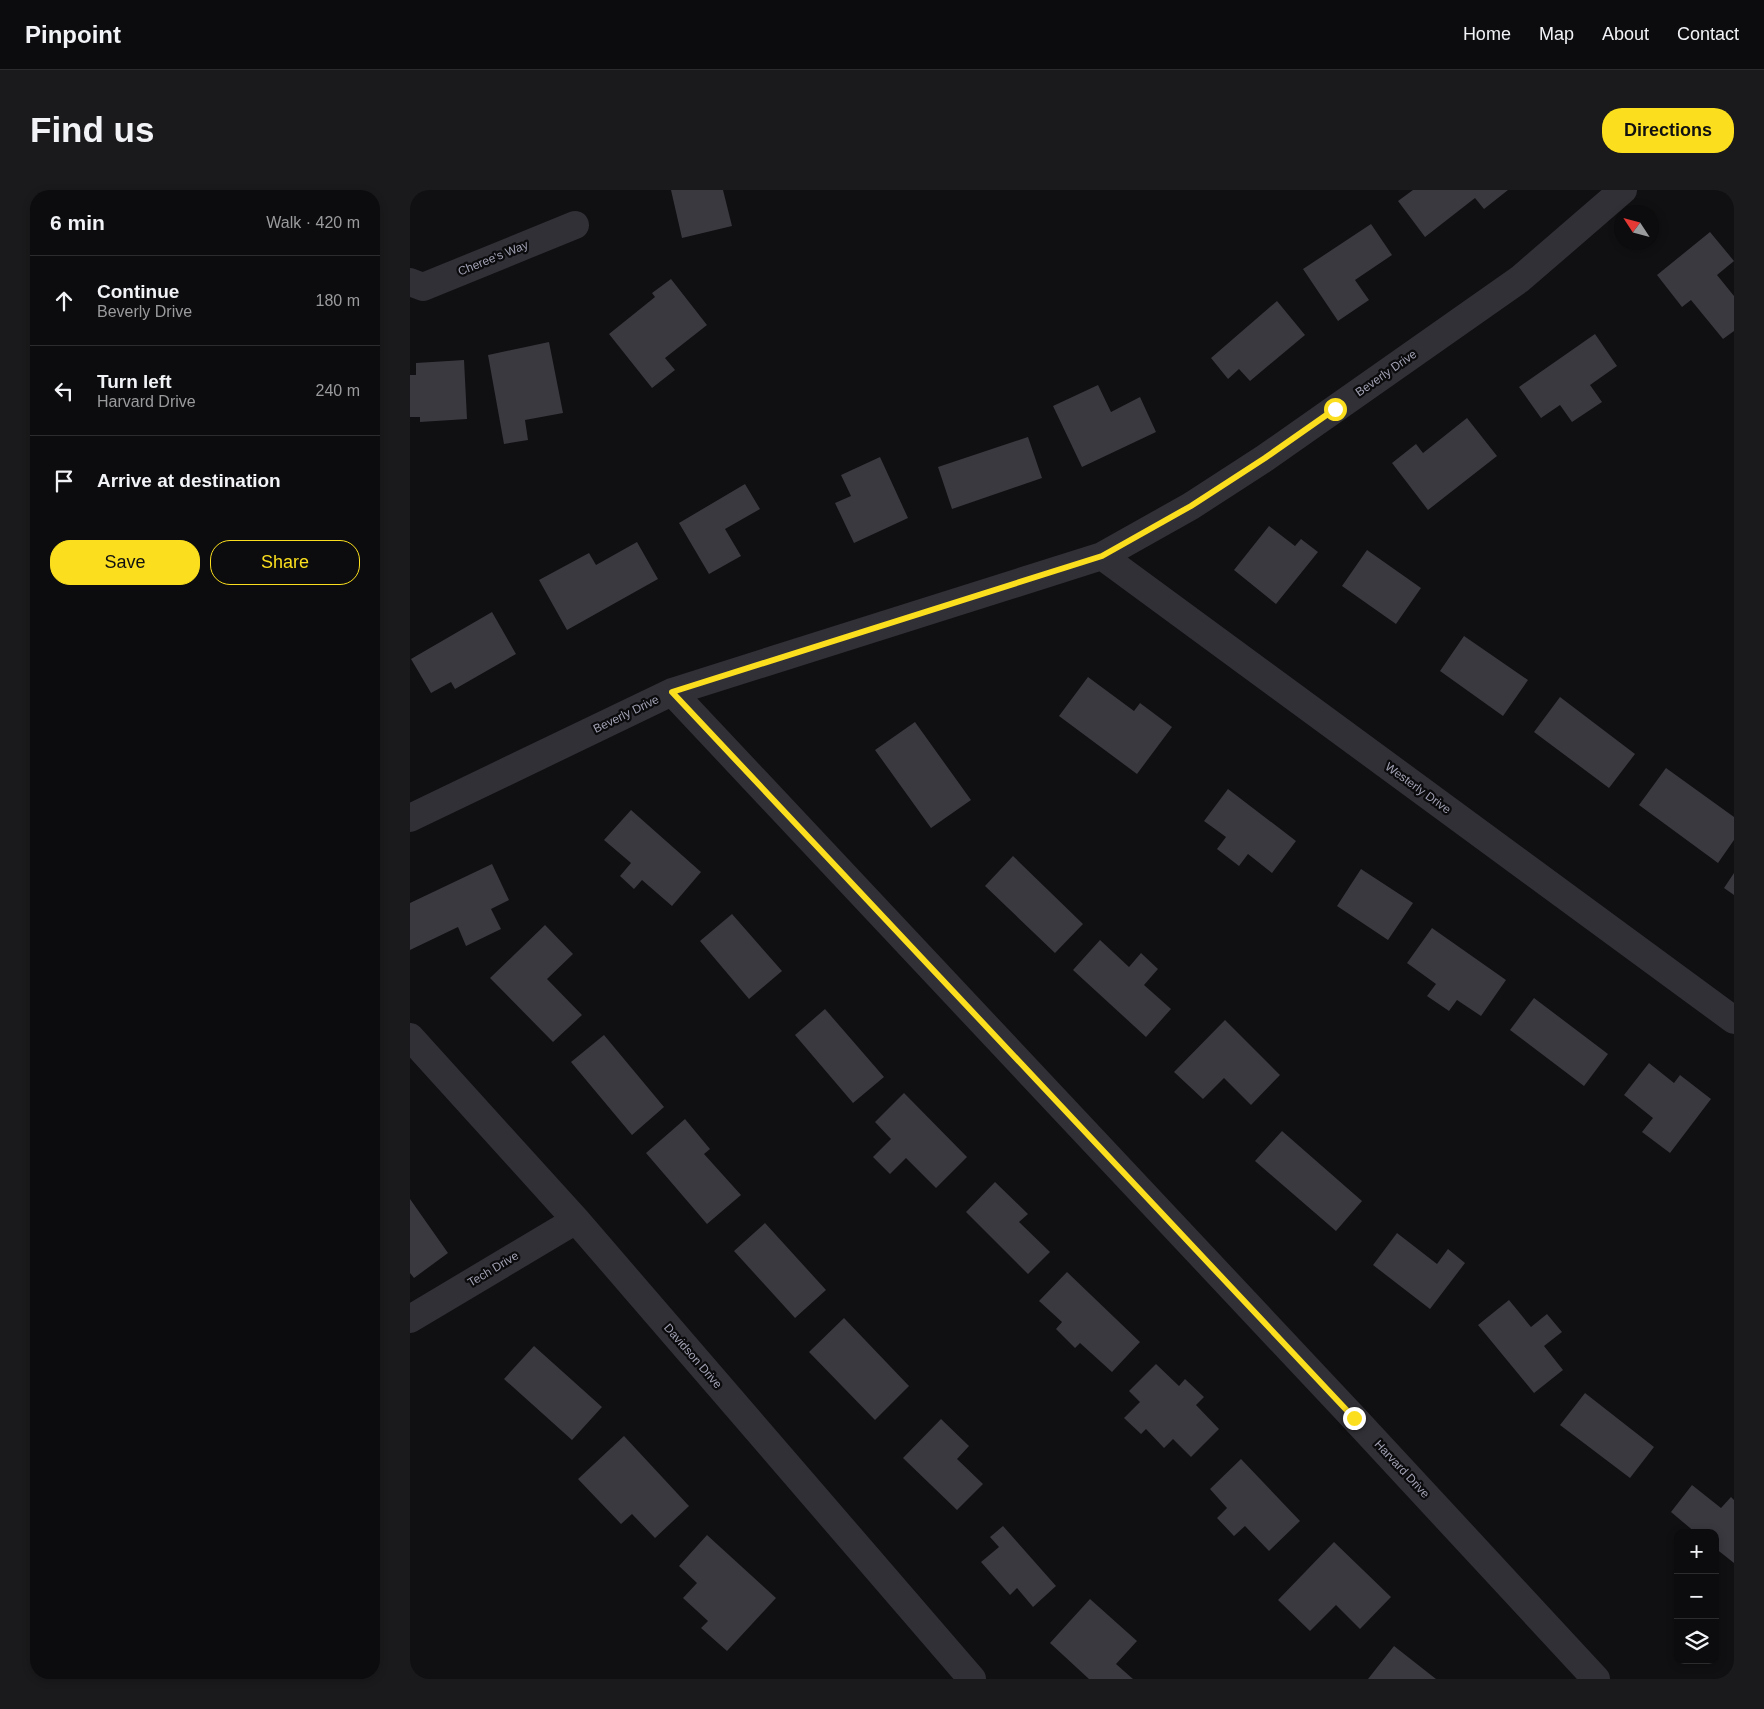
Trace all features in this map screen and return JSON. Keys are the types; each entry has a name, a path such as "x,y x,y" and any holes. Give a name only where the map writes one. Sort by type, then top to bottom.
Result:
{"street":[{"name":"Beverly Drive","path":"410,818 672,692 1102,556 1191,506 1265,458 1520,279 1623,190"},
{"name":"Cheree's Way","path":"410,282 423,287 575,225"},
{"name":"Westerly Drive","path":"1102,556 1734,1020"},
{"name":"Harvard Drive","path":"672,692 1354,1418 1596,1679"},
{"name":"Davidson Drive","path":"410,1037 576,1220 972,1679"},
{"name":"Tech Drive","path":"410,1319 576,1220"}],"building":[{"path":"671,190 723,190 732,226 682,238"},
{"path":"1413,190 1508,190 1484,209 1475,198 1425,237 1398,201"},
{"path":"1371,224 1392,255 1355,280 1369,300 1338,321 1303,269"},
{"path":"1710,232 1734,261 1717,275 1734,296 1734,331 1723,339 1691,300 1682,307 1657,275"},
{"path":"671,279 707,325 665,358 675,370 652,388 609,334 655,297 652,293"},
{"path":"1277,301 1305,335 1250,381 1239,369 1228,379 1211,358"},
{"path":"1595,334 1617,366 1590,385 1602,402 1572,422 1560,405 1541,418 1519,387"},
{"path":"549,342 563,413 525,420 528,440 504,444 488,355"},
{"path":"464,360 467,419 420,422 420,417 410,417 410,375 416,375 416,363"},
{"path":"1098,385 1111,412 1140,397 1156,432 1082,467 1053,406"},
{"path":"1467,418 1497,456 1428,510 1392,463 1416,444 1423,453"},
{"path":"1028,437 1042,478 952,509 938,467"},
{"path":"880,457 908,518 854,543 835,503 851,496 841,475"},
{"path":"745,484 760,509 725,529 741,556 709,574 679,523"},
{"path":"1269,526 1295,546 1301,539 1318,552 1276,604 1234,570"},
{"path":"637,542 658,579 567,630 539,580 589,553 596,565"},
{"path":"1367,550 1421,588 1396,624 1342,586"},
{"path":"492,612 516,654 455,689 451,682 431,693 411,659"},
{"path":"1464,636 1528,680 1503,716 1440,671"},
{"path":"1088,677 1134,711 1140,703 1172,727 1137,774 1059,716"},
{"path":"1560,697 1635,754 1609,788 1534,732"},
{"path":"915,722 971,800 931,828 875,750"},
{"path":"1666,768 1734,817 1734,840 1718,863 1639,805"},
{"path":"1228,789 1296,841 1272,873 1248,854 1239,866 1217,849 1226,837 1204,821"},
{"path":"631,810 701,872 672,906 642,880 634,889 620,876 631,863 604,840"},
{"path":"1013,856 1083,924 1055,953 985,886"},
{"path":"492,864 509,900 491,909 501,929 466,946 458,927 410,950 410,903"},
{"path":"1361,869 1413,903 1388,940 1337,906"},
{"path":"1734,873 1734,895 1724,888"},
{"path":"732,914 782,971 749,999 700,941"},
{"path":"545,925 573,954 547,979 582,1015 553,1042 490,978"},
{"path":"1432,928 1506,980 1481,1016 1457,1000 1449,1011 1427,996 1436,984 1407,963"},
{"path":"1100,940 1129,967 1141,953 1158,969 1144,985 1171,1009 1146,1037 1073,970"},
{"path":"1534,998 1608,1054 1584,1086 1510,1030"},
{"path":"825,1009 884,1077 853,1103 795,1035"},
{"path":"1225,1020 1280,1075 1251,1105 1224,1078 1203,1099 1174,1072"},
{"path":"604,1035 664,1107 632,1135 571,1062"},
{"path":"1649,1063 1674,1083 1680,1075 1711,1099 1670,1153 1642,1132 1653,1118 1624,1095"},
{"path":"904,1093 967,1157 936,1188 906,1158 890,1174 873,1157 891,1139 875,1122"},
{"path":"685,1119 710,1149 704,1154 741,1195 707,1224 646,1153"},
{"path":"1282,1131 1362,1201 1336,1231 1255,1161"},
{"path":"995,1182 1028,1214 1019,1222 1050,1252 1028,1274 966,1212"},
{"path":"410,1199 448,1253 414,1278 410,1273"},
{"path":"765,1223 826,1290 795,1318 734,1251"},
{"path":"1397,1233 1437,1264 1448,1249 1465,1263 1430,1309 1373,1265"},
{"path":"1067,1272 1140,1342 1112,1372 1080,1343 1075,1348 1056,1329 1062,1322 1039,1301"},
{"path":"1509,1300 1531,1327 1547,1314 1562,1332 1544,1346 1563,1370 1534,1393 1478,1325"},
{"path":"844,1318 909,1386 875,1420 809,1352"},
{"path":"534,1346 602,1407 572,1440 504,1379"},
{"path":"1156,1364 1179,1386 1185,1379 1204,1397 1196,1405 1219,1429 1191,1457 1173,1439 1164,1448 1146,1429 1141,1434 1124,1418 1140,1402 1129,1391"},
{"path":"1585,1393 1654,1447 1630,1478 1560,1425"},
{"path":"941,1419 969,1446 957,1459 983,1484 957,1510 903,1458"},
{"path":"624,1436 689,1506 655,1538 632,1514 621,1524 578,1479"},
{"path":"1241,1459 1300,1521 1269,1551 1245,1526 1234,1536 1217,1518 1227,1508 1210,1489"},
{"path":"1692,1485 1721,1508 1731,1497 1734,1500 1734,1563 1719,1551 1719,1529 1691,1529 1671,1512"},
{"path":"1003,1526 1056,1586 1033,1607 1017,1588 1010,1595 981,1562 999,1547 990,1537"},
{"path":"707,1535 776,1598 727,1651 701,1628 708,1621 683,1598 697,1583 679,1566"},
{"path":"1334,1542 1391,1597 1360,1629 1336,1605 1310,1631 1278,1600"},
{"path":"1090,1599 1137,1641 1116,1664 1133,1679 1089,1679 1050,1643"},
{"path":"1394,1646 1436,1679 1368,1679"}],"route":[{"path":"1335,409 1265,458 1191,506 1102,556 672,692 1354,1418"}]}
